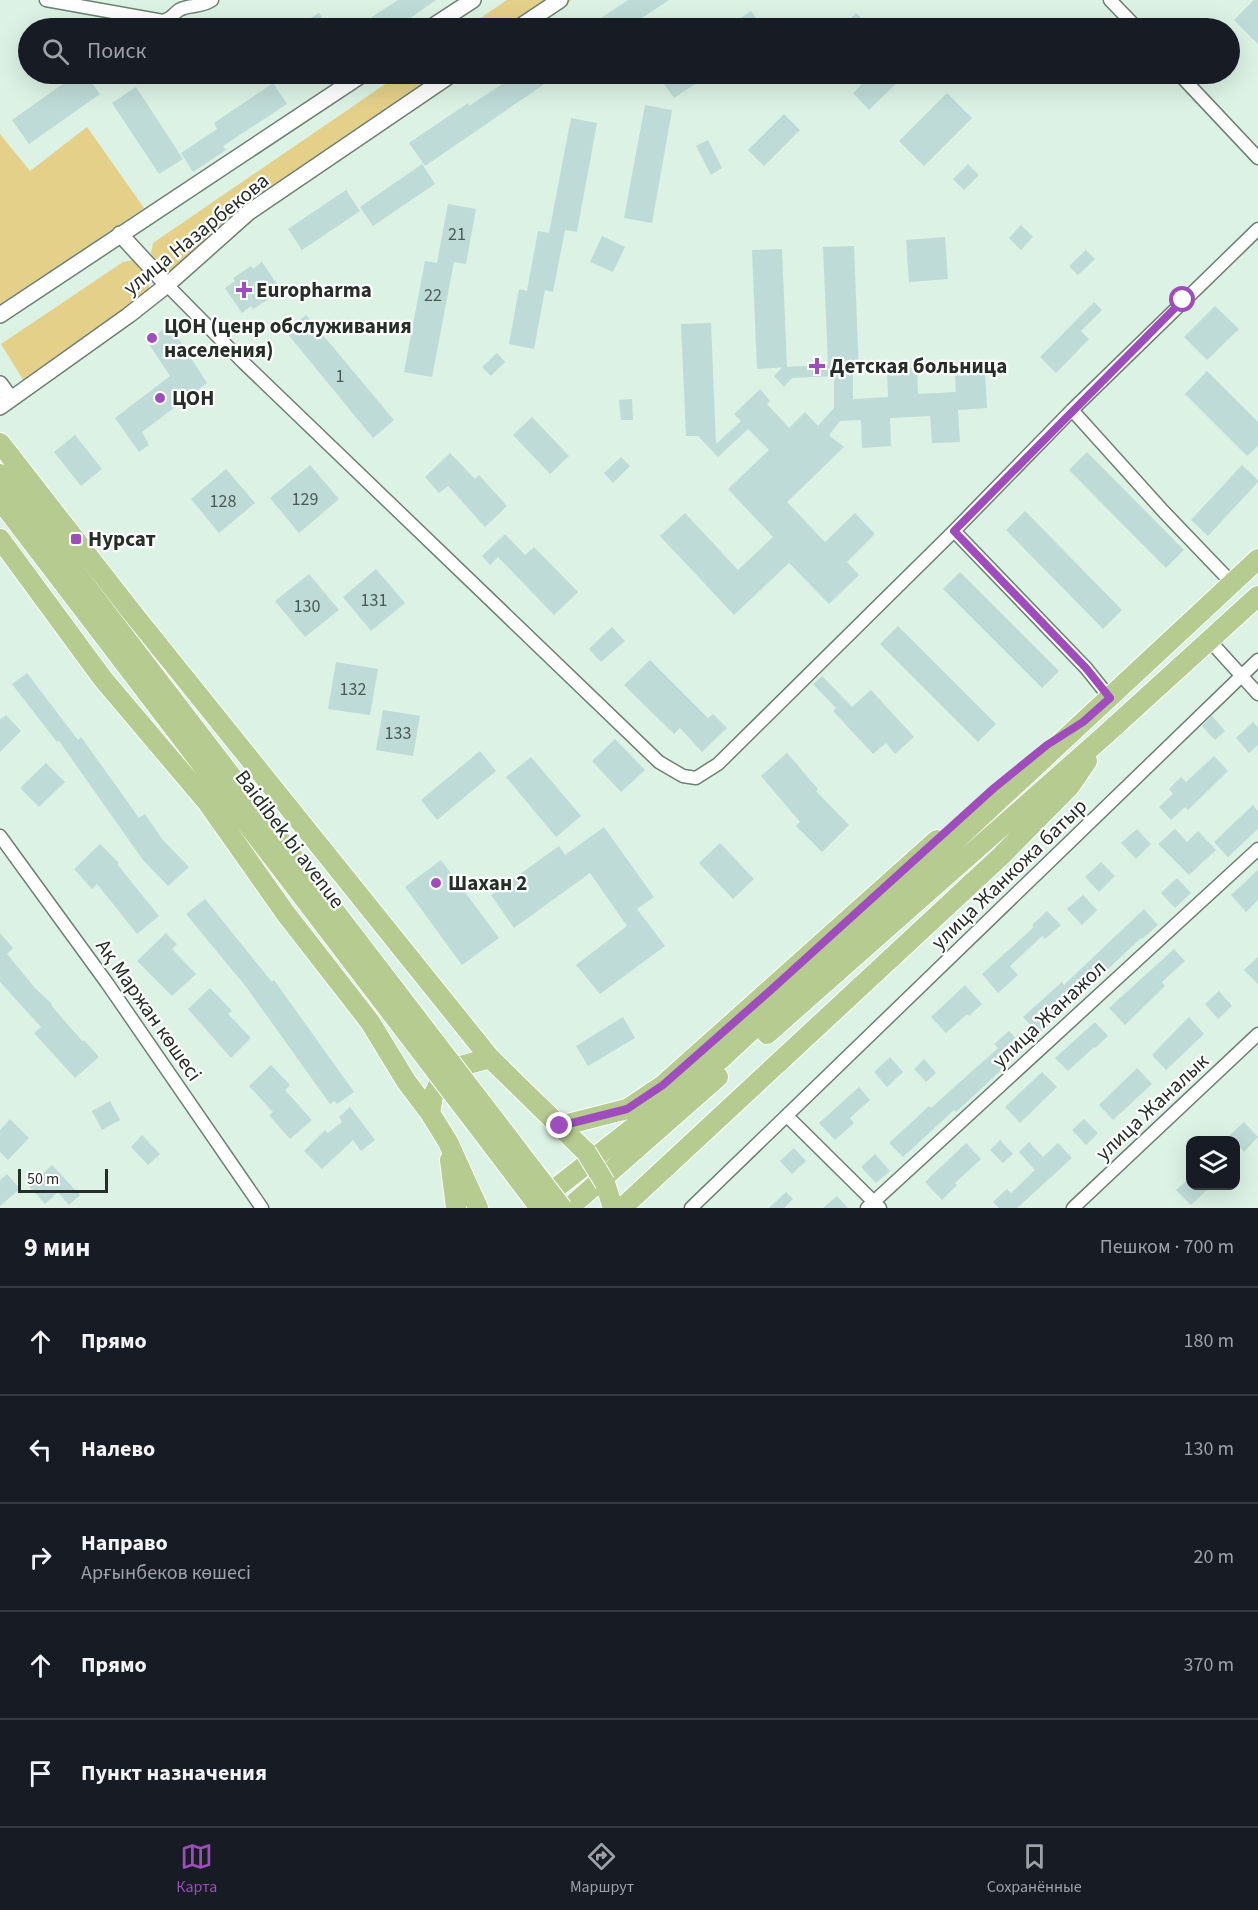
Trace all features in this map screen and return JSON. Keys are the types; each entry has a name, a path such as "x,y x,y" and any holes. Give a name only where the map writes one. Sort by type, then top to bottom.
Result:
{"main road":[{"path":"0,443 118,596 490,1058 586,1152 606,1184 613,1208"},
{"name":"Baidibek bi avenue","path":"0,474 445,1069 540,1208"},
{"name":"Baidibek bi avenue","path":"0,500 445,1069"},
{"path":"0,539 103,679 207,802 285,914 370,1022 406,1081 448,1142 478,1208"},
{"path":"531,1208 722,1058 1258,558"},
{"path":"569,1208 1104,736 1258,596"},
{"path":"560,1126 627,1109 663,1085 994,788 1047,745 1083,722"},
{"path":"622,1208 1001,856 1070,786 1104,736"},
{"path":"430,1113 433,1096 443,1076 450,1069 490,1058"},
{"path":"445,1069 561,1208"},
{"path":"448,1142 456,1208"}],"street":[{"path":"46,0 146,18"},
{"path":"172,18 180,5 206,5 212,0"},
{"path":"445,18 473,0"},
{"path":"533,18 560,0"},
{"path":"1110,0 1127,18"},
{"name":"улица Назарбекова","path":"0,315 348,84"},
{"name":"улица Назарбекова","path":"0,384 5,402 129,315 167,285 249,212 437,84"},
{"path":"1188,84 1258,158"},
{"path":"120,234 202,321 659,762 683,776 696,778 718,764 954,531 1072,410 1258,229"},
{"path":"1072,410 1232,583"},
{"path":"954,531 1086,668 1110,698"},
{"path":"1210,641 1240,677 1258,694"},
{"name":"улица Жанкожа батыр","path":"691,1208 1258,660"},
{"name":"Ақ Маржан көшесі","path":"0,836 107,983 261,1208"},
{"name":"улица Жанажол","path":"874,1206 1258,849"},
{"name":"улица Жаналык","path":"1072,1208 1258,1034"},
{"path":"787,1116 874,1206"}],"shaded area":[{"path":"507,0 572,0 545,18 481,18"},
{"path":"385,84 449,84 176,269 169,270 159,265 151,253 153,243"},
{"path":"87,127 144,208 0,307 0,134 30,171"},
{"path":"132,260 147,273 148,292 27,386 1,344 123,262"}],"building":[{"path":"398,0 436,0 410,18 370,18"},
{"path":"628,0 669,0 642,18 601,18"},
{"path":"1254,0 1258,0 1258,44 1240,26 1240,18 1236,18"},
{"path":"751,11 756,18 741,18"},
{"path":"319,13 322,18 311,18"},
{"path":"856,13 861,18 851,18"},
{"path":"63,84 92,84 100,94 29,144 12,120"},
{"path":"272,84 287,104 223,146 226,150 193,172 181,153 217,129 214,123"},
{"path":"502,84 544,84 425,166 409,143 468,103 469,106"},
{"path":"664,84 695,84 674,98"},
{"path":"862,84 896,84 869,110 853,93"},
{"path":"136,87 183,159 159,174 112,103"},
{"path":"947,93 972,118 924,166 899,141"},
{"path":"645,105 672,110 652,223 624,218"},
{"path":"784,114 800,130 764,166 748,150"},
{"path":"571,118 597,123 577,232 565,230 553,292 545,290 534,349 509,344 519,289 527,291 538,231 549,233"},
{"path":"708,140 722,168 711,175 696,146"},
{"path":"422,164 435,184 373,226 360,207"},
{"path":"968,164 979,175 964,190 953,179"},
{"path":"346,190 360,211 302,250 288,229"},
{"path":"448,204 476,209 466,264 454,262 432,377 404,372 425,261 437,263"},
{"path":"1021,225 1033,237 1021,250 1009,238"},
{"path":"602,236 625,247 613,272 590,262"},
{"path":"945,237 948,279 909,282 906,240"},
{"path":"854,246 859,373 853,374 853,399 888,397 887,369 917,367 918,394 956,392 955,376 985,374 987,408 958,410 960,442 932,443 930,416 890,418 891,446 862,448 861,420 840,421 829,435 844,447 787,502 825,542 855,513 875,534 847,562 859,575 829,604 789,563 734,615 660,536 685,513 738,570 773,537 728,489 769,450 748,429 718,457 698,436 686,436 681,324 711,323 716,444 741,421 734,414 760,389 770,401 767,404 789,428 805,412 818,426 834,408 834,376 792,378 784,387 774,376 783,367 828,365 823,247"},
{"path":"782,249 787,367 757,369 752,250"},
{"path":"1086,250 1095,259 1078,275 1069,266"},
{"path":"262,262 279,287 270,294 272,297 253,309 251,306 242,313 225,288 235,281 233,278 251,266 253,269"},
{"path":"1094,302 1102,310 1081,331 1089,339 1056,373 1040,357"},
{"path":"1215,306 1239,329 1207,360 1184,337"},
{"path":"306,315 394,420 373,438 286,332"},
{"path":"170,325 207,383 142,432 149,445 139,452 115,418 170,376 147,341"},
{"path":"497,353 505,362 491,376 482,367"},
{"path":"1207,371 1258,422 1258,446 1247,456 1185,394"},
{"path":"632,399 633,420 621,420 619,400"},
{"path":"532,417 569,456 550,474 513,435"},
{"path":"75,435 102,469 81,486 54,452"},
{"path":"1087,452 1184,550 1166,568 1069,470"},
{"path":"450,453 475,479 479,475 507,506 485,527 448,486 439,493 425,477"},
{"path":"621,457 630,466 613,483 604,473"},
{"path":"310,465 339,499 299,533 270,498"},
{"path":"1242,465 1258,482 1208,536 1191,520"},
{"path":"226,469 255,503 219,533 191,499"},
{"path":"1025,511 1122,610 1103,629 1006,530"},
{"path":"505,534 525,555 534,547 578,592 554,615 498,557 490,565 482,556"},
{"path":"376,569 405,603 371,631 343,597"},
{"path":"960,572 1059,671 1042,688 943,589"},
{"path":"309,574 339,610 305,637 275,601"},
{"path":"898,626 996,724 978,742 880,644"},
{"path":"612,627 625,641 601,662 589,649"},
{"path":"650,660 708,718 713,714 727,728 702,752 680,728 674,734 624,685"},
{"path":"336,662 378,669 370,715 328,709"},
{"path":"27,673 78,740 81,737 139,818 145,814 162,839 189,867 168,886 143,860 59,741 57,742 12,684"},
{"path":"822,676 852,707 871,690 914,737 895,754 886,743 873,754 833,711 836,708 813,684"},
{"path":"383,710 420,716 413,756 376,750"},
{"path":"6,715 21,731 0,752 0,720"},
{"path":"1212,716 1225,731 1215,740 1202,726"},
{"path":"1253,722 1258,727 1258,745 1249,753 1236,738"},
{"path":"615,739 645,770 621,792 592,761"},
{"path":"480,751 496,771 437,820 421,800"},
{"path":"787,753 818,789 816,791 849,825 822,852 796,826 800,822 761,776"},
{"path":"1214,756 1228,771 1188,810 1185,807 1171,820 1159,807 1173,794 1169,789 1181,777 1186,782"},
{"path":"531,757 581,816 556,837 506,777"},
{"path":"46,763 65,782 39,807 20,788"},
{"path":"1253,805 1258,811 1258,829 1228,857 1214,842"},
{"path":"604,827 654,897 637,909 665,946 600,994 576,965 627,926 590,873 514,928 491,895 559,846 565,855"},
{"path":"1137,829 1151,844 1136,859 1121,843"},
{"path":"1175,829 1187,842 1198,831 1216,850 1189,875 1158,844"},
{"path":"720,843 754,879 733,899 699,863"},
{"path":"100,844 119,863 117,864 159,916 137,934 97,884 92,889 74,869"},
{"path":"441,860 499,938 462,965 405,887"},
{"path":"1101,862 1115,876 1099,892 1085,877"},
{"path":"1258,870 1258,900 1246,912 1231,895"},
{"path":"1177,878 1191,893 1175,908 1161,893"},
{"path":"1083,895 1097,910 1082,925 1067,909"},
{"path":"205,899 272,982 274,980 354,1092 337,1104 334,1101 330,1104 247,988 186,914"},
{"path":"1144,909 1158,925 1141,938 1039,1034 1023,1017 1062,982 1064,985"},
{"path":"1047,911 1061,925 1045,939 1042,936 1010,966 1018,975 998,993 982,974 1034,927 1032,925"},
{"path":"0,933 13,948 7,954 82,1041 84,1040 99,1057 75,1078 34,1033 41,1027 0,982"},
{"path":"166,933 177,944 172,949 196,974 172,996 137,961"},
{"path":"1174,949 1185,961 1162,982 1165,986 1125,1025 1109,1008"},
{"path":"1258,957 1258,984 1244,970"},
{"path":"965,985 982,1004 946,1033 931,1017"},
{"path":"210,988 232,1011 228,1014 251,1038 231,1058 188,1009"},
{"path":"1219,991 1232,1006 1218,1019 1205,1004"},
{"path":"623,1017 635,1038 588,1066 576,1046"},
{"path":"1189,1017 1204,1034 1166,1070 1152,1055"},
{"path":"1095,1022 1108,1036 1068,1071 1055,1058"},
{"path":"1009,1031 1025,1048 903,1157 889,1143 998,1048 994,1044"},
{"path":"890,1057 903,1072 887,1087 874,1072"},
{"path":"924,1059 936,1073 926,1082 914,1069"},
{"path":"271,1065 290,1085 285,1090 312,1120 290,1139 269,1115 273,1112 249,1086"},
{"path":"1137,1068 1152,1084 1113,1120 1099,1105"},
{"path":"1042,1072 1057,1087 1020,1123 1005,1107"},
{"path":"859,1087 870,1100 850,1118 854,1123 835,1140 819,1123"},
{"path":"110,1101 120,1120 102,1130 92,1111"},
{"path":"350,1107 375,1140 361,1151 353,1140 322,1169 304,1151 325,1130 328,1133 342,1122 339,1117"},
{"path":"10,1119 29,1138 8,1160 0,1152 0,1130"},
{"path":"1084,1119 1098,1133 1086,1145 1072,1130"},
{"path":"1244,1122 1258,1137 1244,1152 1240,1148 1240,1136 1229,1136"},
{"path":"142,1135 160,1154 148,1165 131,1147"},
{"path":"1000,1140 1013,1154 1003,1163 990,1150"},
{"path":"1029,1142 1043,1157 1058,1143 1072,1158 1017,1208 999,1208 993,1202 1007,1189 1011,1193 1035,1170 1019,1152"},
{"path":"966,1143 981,1159 955,1183 957,1185 942,1200 925,1182"},
{"path":"794,1148 806,1161 792,1174 780,1161"},
{"path":"875,1154 890,1171 876,1183 861,1167"},
{"path":"52,1165 80,1195 69,1205 58,1192 45,1204 29,1186"},
{"path":"7,1174 20,1189 0,1206 0,1180"},
{"path":"1186,1181 1186,1190 1207,1190 1191,1205 1176,1190"},
{"path":"786,1192 793,1199 784,1208 769,1208"},
{"path":"837,1196 848,1208 823,1208"}],"place":[{"name":"Europharma","path":"244,290"},
{"name":"ЦОН (ценр обслуживания населения)","path":"152,338"},
{"name":"Детская больница","path":"817,366"},
{"name":"ЦОН","path":"160,398"},
{"name":"Нурсат","path":"76,539"},
{"name":"Шахан 2","path":"436,883"}],"route":[{"path":"560,1126 627,1109 663,1085 994,788 1047,745 1083,722 1110,698 1086,668 954,531 1183,300"}]}
